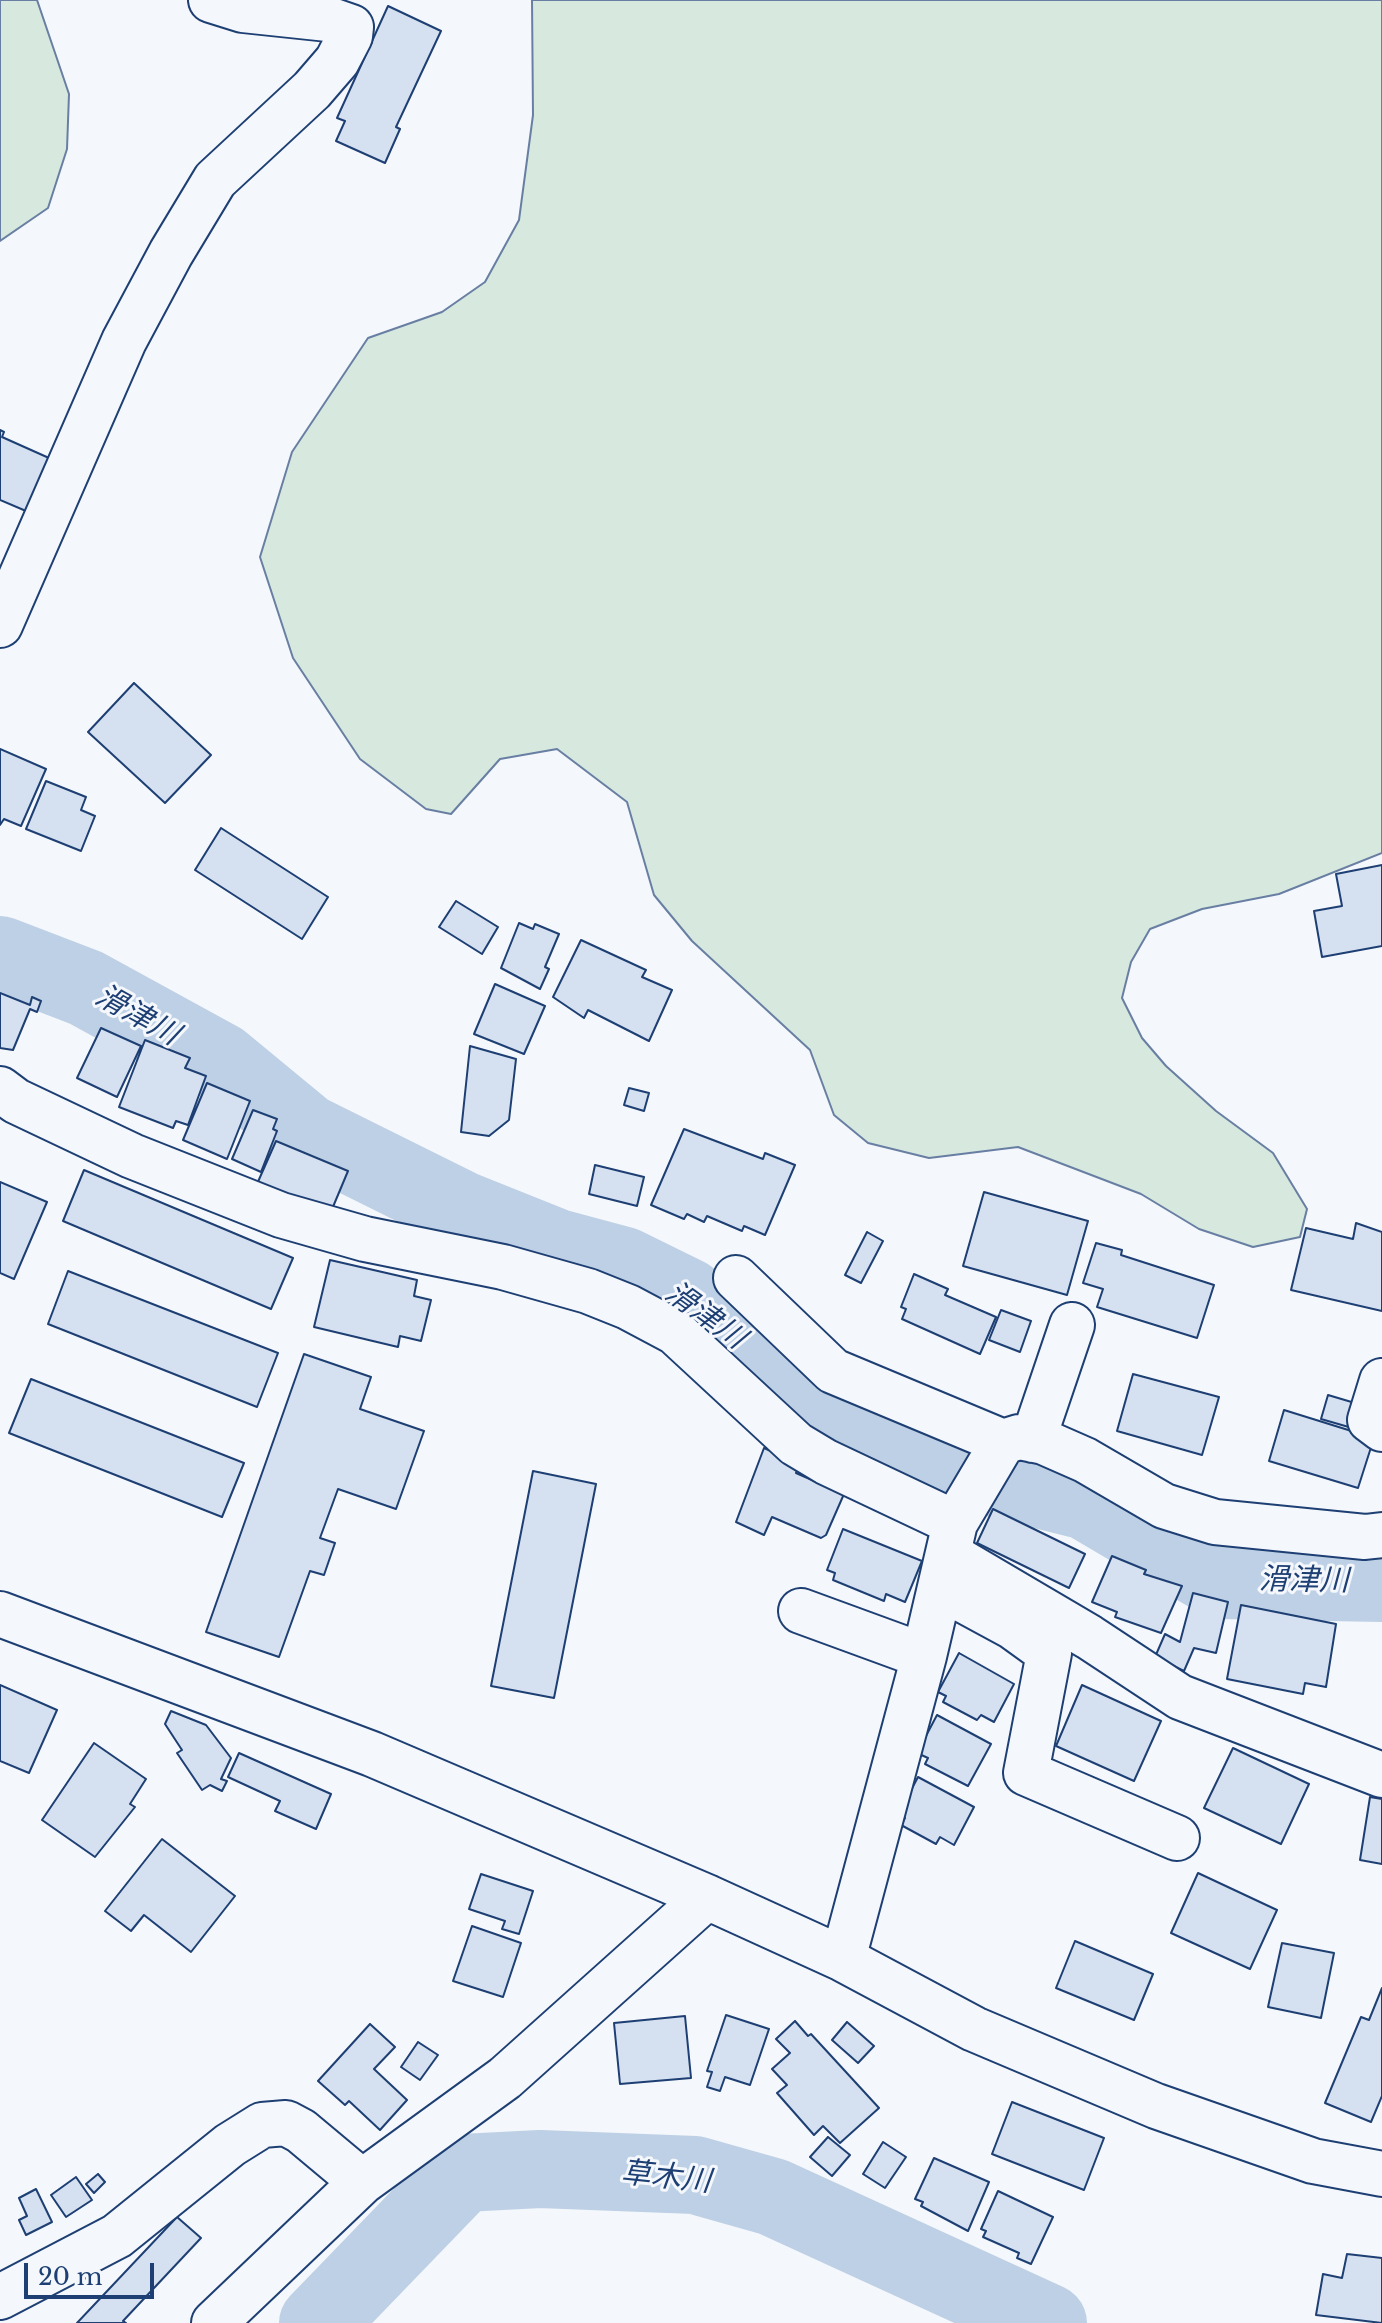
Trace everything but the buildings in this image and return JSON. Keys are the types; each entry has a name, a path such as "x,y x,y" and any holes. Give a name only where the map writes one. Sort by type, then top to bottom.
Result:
{"street":[{"path":"0,625 124,341 171,253 215,180 312,90 337,61 350,36 351,27 340,23 211,0"},
{"path":"0,1089 28,1108 132,1156 281,1215 365,1239 503,1267 588,1291 628,1307 675,1332 796,1444 952,1543 1180,1697 1382,1775"},
{"path":"736,1278 833,1371 1011,1445 1085,1460 1164,1506 1215,1522 1365,1537 1382,1535"},
{"path":"843,1959 952,1543 1011,1445 1072,1325"},
{"path":"1382,1381 1370,1420 1382,1429"},
{"path":"952,1543 1013,1627 1049,1653 1026,1773 1177,1838"},
{"path":"801,1611 924,1656"},
{"path":"0,1614 372,1754 707,1897 843,1959 974,2029 1156,2106 1313,2161 1382,2174"},
{"path":"214,2323 362,2182 505,2078 707,1897"},
{"path":"0,2297 117,2236 230,2145 262,2125 286,2123 301,2131 362,2182"}],"shaded area":[{"path":"0,0 37,0 69,94 67,149 48,208 0,241"},
{"path":"532,0 1382,0 1382,853 1279,894 1202,909 1150,929 1131,962 1122,998 1142,1038 1166,1066 1216,1111 1273,1153 1307,1209 1300,1237 1253,1247 1199,1229 1141,1194 1018,1147 929,1158 868,1143 834,1115 810,1050 692,941 654,895 627,802 557,749 500,759 451,814 426,809 360,759 293,658 260,557 292,452 368,338 442,312 485,282 519,220 533,115"}],"waterway":[{"name":"滑津川","path":"0,955 86,988 221,1062 307,1133 462,1210 557,1248 624,1266 687,1297 850,1430 892,1452 1086,1501 1220,1580 1382,1583"},
{"name":"草木川","path":"318,2323 463,2173 540,2169 695,2175 773,2197 1048,2323"}]}
